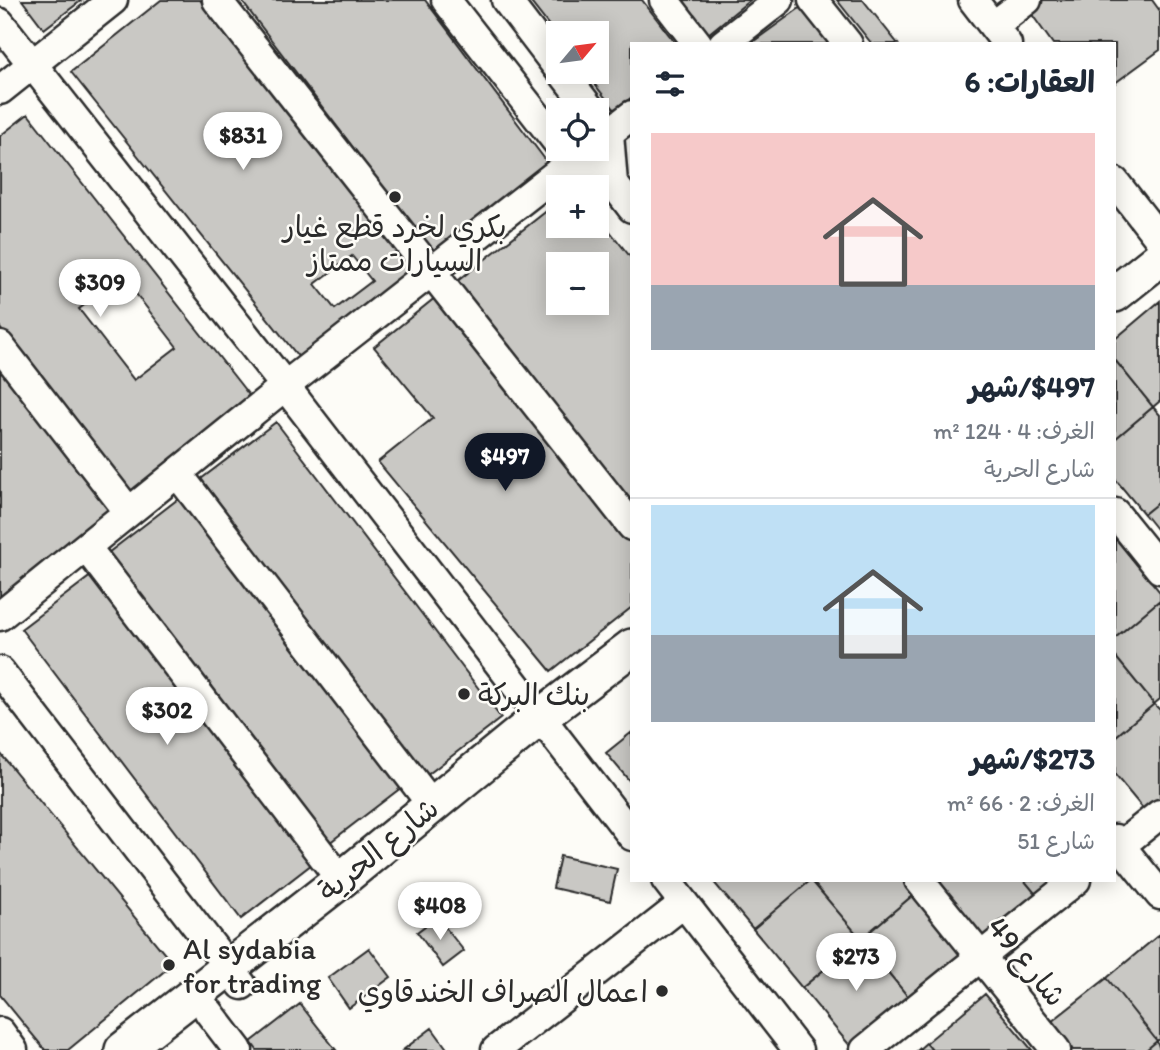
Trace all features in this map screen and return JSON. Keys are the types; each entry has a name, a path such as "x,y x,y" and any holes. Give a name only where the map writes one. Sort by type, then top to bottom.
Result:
{"main road":[{"path":"1116,268 1159,247"},
{"path":"1116,293 1159,247"},
{"name":"شارع الحرية","path":"123,1050 236,976 547,727 630,649"},
{"name":"شارع الحرية","path":"161,1050 209,1012 236,976 341,880 432,805 547,727 630,676"}],"street":[{"path":"0,90 113,0"},
{"path":"217,0 630,523"},
{"path":"446,0 546,104"},
{"path":"506,0 546,52"},
{"path":"664,0 696,42"},
{"path":"726,42 779,0"},
{"path":"813,0 846,42"},
{"path":"973,0 1000,35 1027,0"},
{"path":"0,23 285,386 630,833"},
{"path":"571,84 582,98"},
{"path":"609,128 630,116"},
{"path":"0,616 430,272 561,161"},
{"path":"597,161 613,183"},
{"path":"597,161 630,205"},
{"path":"1116,183 1159,247"},
{"path":"0,346 129,512"},
{"path":"177,474 432,805"},
{"path":"1116,514 1160,569"},
{"path":"86,547 341,880"},
{"path":"0,671 236,976"},
{"path":"1160,814 1116,845 1160,895"},
{"path":"668,882 798,1050"},
{"name":"شارع 49","path":"921,882 1056,1050"},
{"path":"865,1050 1074,882"},
{"path":"502,1048 684,903"},
{"path":"209,1012 238,1050"},
{"path":"0,1032 13,1050"}],"building":[{"path":"22,0 82,0 44,29"},
{"path":"161,0 200,0 415,269 301,360 71,72","holes":["352,256 372,281 335,309 315,284"]},
{"path":"241,0 425,0 550,166 434,254"},
{"path":"529,0 642,0 674,42 630,42 630,99 615,110 609,98 606,98 594,84 609,84 609,21 546,22"},
{"path":"681,0 750,0 708,34"},
{"path":"837,0 863,0 896,42 870,42"},
{"path":"1040,0 1152,0 1160,11 1160,50 1116,82 1116,42 1052,42 1028,9"},
{"path":"804,5 832,42 753,42"},
{"path":"28,114 252,399 131,494 0,328 0,136","holes":["123,277 177,347 134,380 79,309"]},
{"path":"546,211 546,238 609,238 609,230 630,256 630,505 455,283"},
{"path":"436,297 630,534 630,609 551,671 378,462 433,418 374,347"},
{"path":"1160,301 1160,401 1153,407 1116,361 1116,338"},
{"path":"1116,361 1153,407 1116,438"},
{"path":"0,365 116,511 0,603"},
{"path":"1153,407 1160,415 1160,501 1144,514 1116,480 1116,438"},
{"path":"276,422 501,718 426,776 201,479"},
{"path":"182,496 402,787 329,843 108,553"},
{"path":"1160,501 1160,534 1144,514"},
{"path":"1116,539 1160,592 1160,600 1116,637"},
{"path":"92,575 312,864 241,919 21,629"},
{"path":"1160,600 1160,699 1154,704 1116,657 1116,637"},
{"path":"1116,657 1154,704 1116,736"},
{"path":"1154,704 1160,710 1160,799 1145,811 1116,776 1116,736"},
{"path":"630,734 630,782 606,753"},
{"path":"0,753 173,964 68,1050 45,1050 0,995"},
{"path":"560,856 617,869 610,901 553,888"},
{"path":"714,882 809,882 753,929"},
{"path":"809,882 813,882 861,939 802,988 753,929"},
{"path":"813,882 913,882 919,890 861,939"},
{"path":"940,882 1026,882 1039,898 981,947 932,889"},
{"path":"1026,882 1059,882 1039,898"},
{"path":"919,890 968,948 909,998 861,939"},
{"path":"437,917 464,951 443,967 417,932"},
{"path":"1160,934 1160,1039 1157,1041 1107,978"},
{"path":"861,939 909,998 851,1047 802,988"},
{"path":"369,948 391,977 349,1008 328,978"},
{"path":"1107,978 1157,1041 1146,1050 1073,1050 1051,1022"},
{"path":"985,994 1032,1050 932,1050 926,1043"},
{"path":"300,1004 336,1050 257,1050 251,1042"},
{"path":"432,1028 448,1050 403,1050"},
{"path":"1157,1041 1160,1050 1146,1050"},
{"path":"926,1043 932,1050 918,1050"}],"place":[{"name":"بكري لخرد قطع غيار السيارات ممتاز","path":"395,197"},
{"name":"بنك البركة","path":"464,694"},
{"name":"Al sydabia for trading","path":"169,965"},
{"name":"اعمال الصراف الخندقاوي","path":"662,991"}]}
